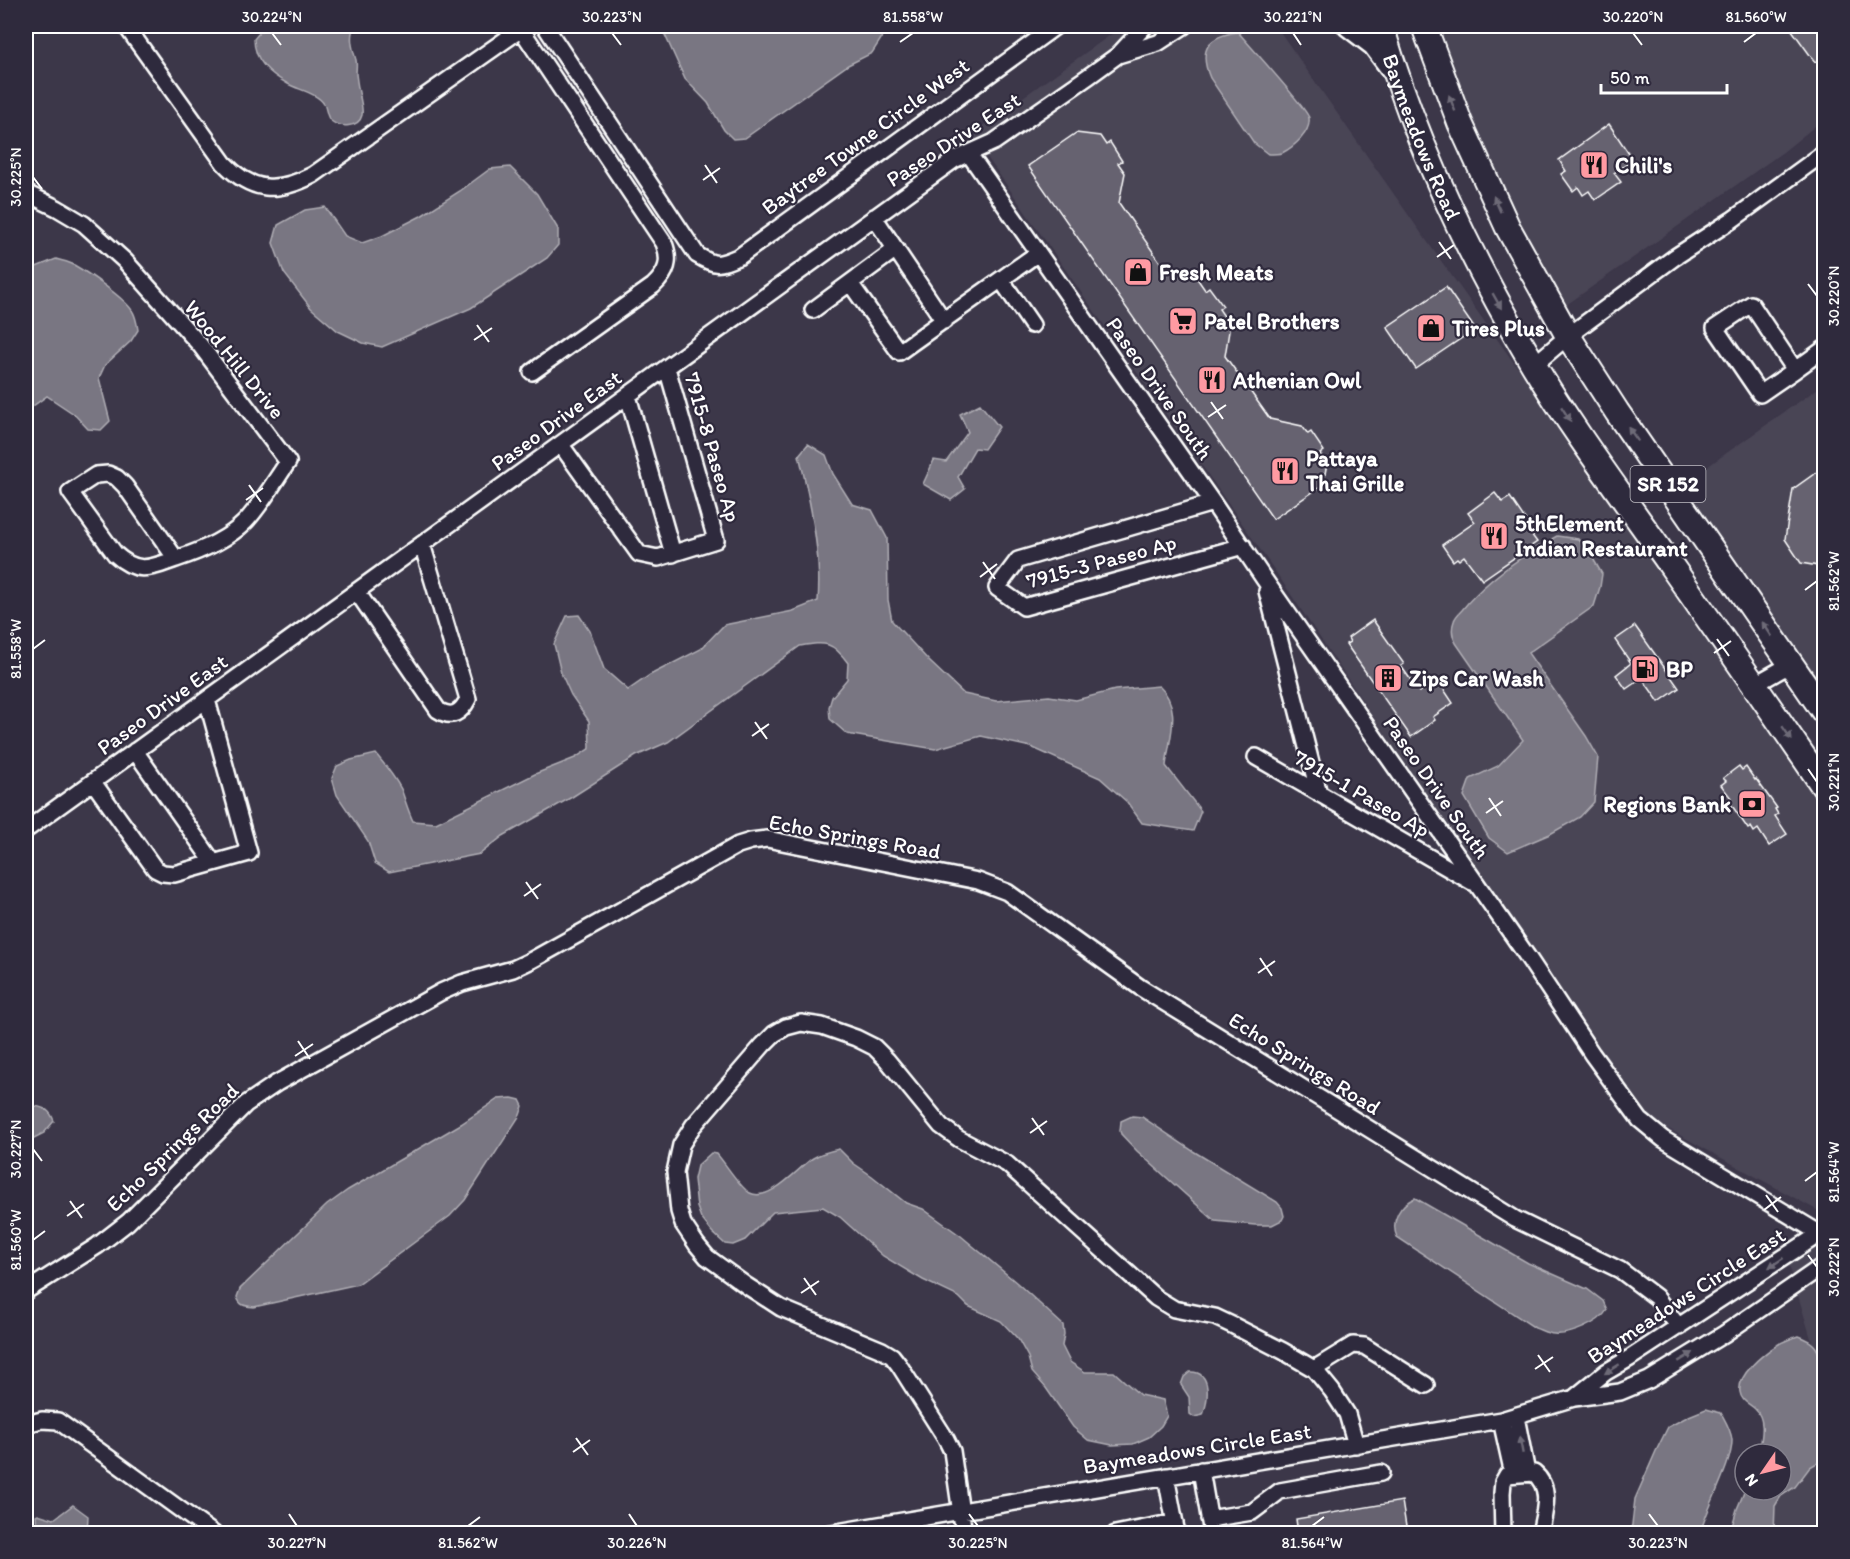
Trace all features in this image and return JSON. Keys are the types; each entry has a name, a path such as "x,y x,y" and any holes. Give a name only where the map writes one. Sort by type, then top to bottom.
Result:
{"main road":[{"name":"Baymeadows Road","path":"1382,26 1395,73 1422,142 1466,242 1534,365 1618,492 1824,787"},
{"name":"Baymeadows Road","path":"1424,26 1460,123 1508,228 1568,336 1617,412 1824,712"}],"street":[{"path":"126,26 234,174 248,182 276,188 294,185 313,175 521,29 664,243 668,253 667,266 662,278 653,286 532,372"},
{"name":"Baytree Towne Circle West","path":"545,26 697,255 711,264 721,264 740,256 1056,26"},
{"name":"Paseo Drive East","path":"26,830 954,160 994,142 1118,55 1145,26"},
{"name":"Paseo Drive East","path":"1118,55 1158,43 1184,26"},
{"path":"1349,26 1374,45 1395,73"},
{"path":"1534,365 1568,336 1675,257 1740,214 1824,153"},
{"name":"Paseo Drive South","path":"969,154 1214,503 1264,579 1640,1120 1663,1139 1824,1233"},
{"name":"Wood Hill Drive","path":"26,193 84,224 125,261 200,345 288,462 245,521 214,544 176,559"},
{"path":"874,217 944,321"},
{"path":"813,310 896,249"},
{"path":"850,283 899,352 1038,254"},
{"path":"1002,280 1032,325"},
{"path":"1795,370 1751,304 1715,328 1760,394 1795,370 1824,350"},
{"name":"7915-8 Paseo Ap","path":"561,445 639,554 658,558 716,540 667,368"},
{"path":"628,396 673,554"},
{"path":"108,474 117,478 176,559 146,569 124,562 115,554 70,492 96,475 108,474"},
{"name":"7915-3 Paseo Ap","path":"1214,503 1018,560 997,588 1024,607 1243,546"},
{"path":"357,592 438,710 445,715 454,715 463,709 468,699 422,544"},
{"path":"1264,579 1319,794"},
{"path":"1754,685 1791,664"},
{"path":"93,782 155,869 174,874 249,853 207,700"},
{"path":"135,751 213,862"},
{"name":"7915-1 Paseo Ap","path":"1256,757 1477,885"},
{"name":"Echo Springs Road","path":"26,1291 97,1246 128,1222 246,1104 277,1083 441,992 523,964 738,845 767,839 978,881 1007,892 1141,988 1505,1213 1620,1270 1656,1297 1679,1327"},
{"path":"964,1533 952,1451 892,1356 782,1308 707,1257 683,1224 679,1211 675,1172 681,1145 693,1126 763,1045 774,1034 786,1027 801,1023 822,1026 874,1047 942,1126 959,1139 1006,1164 1156,1298 1174,1309 1215,1317 1314,1369 1347,1414 1356,1445"},
{"name":"Baymeadows Circle East","path":"1574,1398 1606,1372 1824,1233"},
{"name":"Baymeadows Circle East","path":"825,1533 1508,1419 1574,1398 1620,1392 1649,1380 1724,1334 1824,1265"},
{"path":"1314,1369 1353,1345 1364,1346 1426,1385"},
{"path":"1508,1419 1520,1473"},
{"path":"26,1424 42,1420 58,1421 214,1533"},
{"path":"1201,1470 1211,1526 1252,1512 1281,1491 1381,1473"},
{"path":"1503,1533 1503,1482 1507,1475 1520,1473 1534,1473 1541,1478 1545,1487 1547,1497 1540,1533"},
{"path":"1115,1533 1176,1528 1166,1476"}],"shaded area":[{"path":"265,26 355,26 352,43 362,111 357,122 344,126 331,121 321,100 281,80 264,66 257,54 254,39"},
{"path":"655,26 776,26 803,31 823,26 884,26 881,39 872,53 848,65 745,138 733,139 724,130 708,103 685,79 665,35"},
{"path":"1123,26 1276,26 1419,230 1517,367 1534,387 1824,805 1824,1214 1641,1114 1273,568 971,134","holes":["1594,606 1528,653 1586,736 1594,802 1580,817 1550,834 1474,812 1464,797 1471,779 1498,766 1523,740 1482,682"]},
{"path":"1437,26 1824,26 1824,119 1783,152 1562,308 1514,220 1474,127"},
{"path":"1238,32 1289,90 1309,118 1304,134 1292,147 1282,153 1268,154 1254,143 1210,78 1205,59 1208,46 1219,37"},
{"path":"510,167 537,194 558,229 558,245 547,258 471,308 382,347 363,343 338,331 311,308 284,273 273,243 278,225 305,210 325,207 345,236 362,243 382,236 421,216 490,169"},
{"path":"56,259 74,265 123,300 134,314 136,321 138,330 131,341 105,365 99,378 110,421 101,430 88,429 74,414 47,396 26,411 26,271"},
{"path":"1824,384 1824,694 1680,486"},
{"path":"980,404 999,427 984,449 975,448 958,477 965,489 951,500 923,484 934,460 946,462 968,432 960,414"},
{"path":"808,444 826,455 833,474 852,504 872,510 887,538 888,600 892,621 964,694 996,701 1049,696 1076,700 1115,690 1159,686 1171,704 1173,713 1166,766 1201,811 1193,831 1142,823 1127,802 1100,778 1031,747 981,736 935,749 847,734 830,719 829,707 832,697 847,679 848,663 833,647 816,644 800,646 668,742 636,756 572,797 503,836 480,854 389,872 375,863 368,841 337,795 332,778 337,766 376,754 401,789 413,821 436,823 535,774 575,758 590,748 589,721 571,695 561,673 554,644 567,616 579,615 590,631 604,669 628,690 650,675 701,649 724,625 793,611 818,601 817,546 799,455"},
{"path":"1557,536 1578,539 1602,574 1600,587 1594,606 1528,653 1598,757 1594,802 1580,817 1550,834 1508,852 1489,838 1464,796 1470,779 1498,766 1523,740 1456,643 1452,627 1458,614 1494,578 1531,551"},
{"path":"498,1099 520,1100 523,1106 520,1115 465,1200 450,1216 358,1284 254,1307 241,1304 237,1297 240,1289 327,1205"},
{"path":"35,1106 47,1110 54,1121 44,1133 26,1142 26,1107"},
{"path":"1132,1116 1142,1117 1277,1202 1282,1208 1284,1216 1282,1220 1272,1225 1215,1221 1121,1134 1121,1121"},
{"path":"839,1149 853,1163 906,1203 923,1209 961,1236 1063,1325 1062,1346 1070,1362 1085,1372 1114,1372 1140,1395 1163,1400 1167,1416 1161,1426 1149,1437 1133,1444 1112,1445 1088,1440 1073,1427 1032,1372 1028,1357 1018,1339 1001,1321 968,1306 959,1297 923,1280 883,1256 840,1217 823,1207 773,1212 745,1240 733,1245 725,1244 701,1218 697,1207 694,1179 697,1166 711,1153 717,1154 746,1191 758,1195 784,1183 816,1156"},
{"path":"1415,1198 1528,1263 1587,1289 1603,1301 1607,1310 1598,1320 1568,1333 1552,1334 1535,1328 1397,1237 1395,1225 1398,1214 1405,1204"},
{"path":"1824,1218 1824,1368 1812,1342 1783,1245"},
{"path":"1798,1336 1814,1345 1824,1368 1824,1459 1810,1467 1793,1488 1793,1442 1760,1442 1762,1424 1759,1414 1742,1398 1740,1392 1740,1385 1747,1372 1764,1354 1784,1341"},
{"path":"1190,1372 1202,1376 1207,1388 1203,1415 1194,1417 1190,1414 1189,1397 1181,1385 1184,1377"},
{"path":"1706,1409 1721,1413 1732,1440 1724,1473 1700,1533 1631,1533 1635,1499 1668,1427"},
{"path":"1824,1459 1824,1533 1774,1534 1775,1506 1777,1502 1793,1502 1793,1488 1810,1467"},
{"path":"1740,1502 1777,1502 1775,1506 1774,1533 1730,1533"},
{"path":"73,1505 88,1516 87,1533 37,1533 36,1515 54,1519"}],"building":[{"path":"1789,26 1824,26 1824,56 1815,62"},
{"name":"Chili's","path":"1609,124 1633,160 1614,173 1621,182 1595,200 1589,191 1583,195 1578,187 1573,191 1561,174 1566,171 1559,160"},
{"path":"1076,133 1100,136 1106,145 1110,142 1122,161 1118,163 1125,173 1119,203 1165,269 1194,274 1205,290 1209,287 1223,306 1219,309 1230,325 1225,356 1270,419 1302,426 1308,434 1311,432 1324,451 1320,454 1327,463 1323,485 1273,519 1028,166"},
{"name":"Tires Plus","path":"1446,287 1475,329 1416,369 1387,327"},
{"path":"1824,467 1824,567 1801,563 1785,539 1793,489"},
{"name":"5thElement Indian Restaurant","path":"1495,493 1502,502 1510,497 1531,528 1528,530 1537,542 1482,580 1464,556 1453,561 1442,545 1475,522 1468,513"},
{"name":"Zips Car Wash","path":"1373,620 1404,664 1401,666 1419,692 1437,679 1453,703 1433,717 1435,720 1411,737 1346,644 1350,642 1348,638"},
{"name":"BP","path":"1635,626 1679,688 1659,702 1642,678 1626,689 1616,675 1631,663 1615,640"},
{"name":"Regions Bank","path":"1739,766 1742,770 1746,767 1777,808 1775,809 1778,814 1775,816 1787,834 1769,846 1758,829 1754,832 1751,827 1748,829 1728,800 1731,798 1721,785 1726,781 1723,778"},
{"path":"1402,1501 1407,1533 1298,1533 1296,1519"}],"place":[{"name":"Chili's","path":"1594,165"},
{"name":"Fresh Meats","path":"1138,272"},
{"name":"Patel Brothers","path":"1183,321"},
{"name":"Tires Plus","path":"1431,328"},
{"name":"Athenian Owl","path":"1212,380"},
{"name":"Pattaya Thai Grille","path":"1285,471"},
{"name":"5thElement Indian Restaurant","path":"1494,536"},
{"name":"BP","path":"1645,669"},
{"name":"Zips Car Wash","path":"1388,678"},
{"name":"Regions Bank","path":"1752,804"}]}
